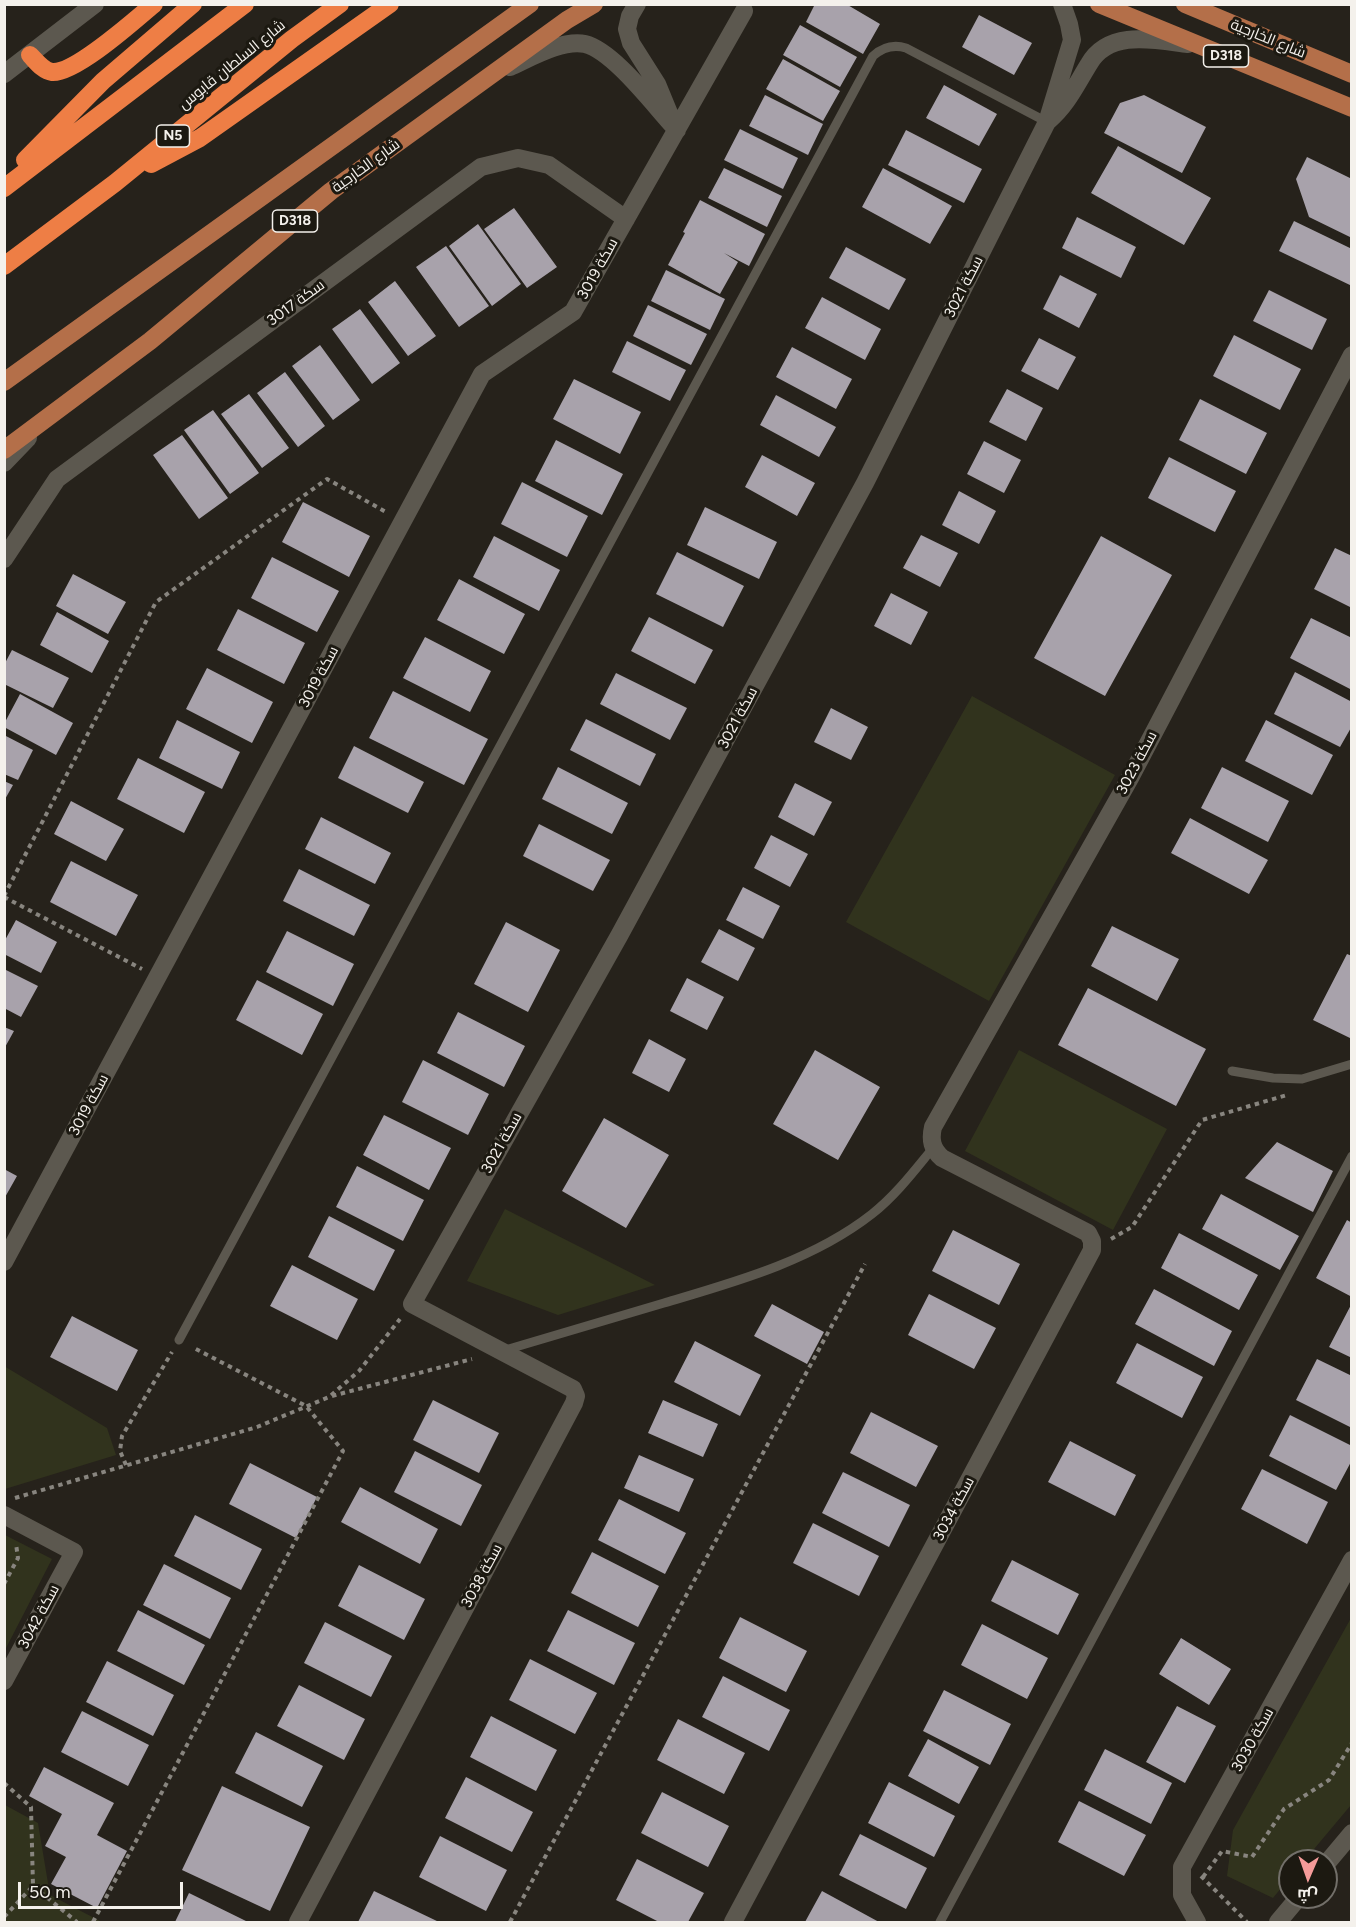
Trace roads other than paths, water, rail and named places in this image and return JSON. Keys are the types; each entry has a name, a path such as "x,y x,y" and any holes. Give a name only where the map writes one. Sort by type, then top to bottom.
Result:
{"highway":[{"path":"30,55 39,66 52,72 63,70 83,61 154,4"},
{"path":"4,182 103,81 193,4"},
{"path":"4,188 245,4"},
{"name":"شارع السلطان قابوس","path":"4,266 115,183 292,39 340,4"},
{"path":"115,183 200,138 390,4"}],"main road":[{"name":"D318","path":"4,382 530,4"},
{"name":"شارع الخارجية","path":"4,450 150,341 330,191 486,77 567,20 594,4"},
{"name":"D318","path":"1099,4 1352,108"},
{"name":"شارع الخارجية","path":"1185,4 1352,74"}],"street":[{"path":"4,74 95,4"},
{"path":"637,4 630,16 627,29 631,43 657,84 677,130"},
{"name":"سكة 3021","path":"412,1304 620,936 865,483 1047,122 1071,40 1069,24 1062,4"},
{"name":"سكة 3019","path":"4,1262 482,374 573,312 744,11"},
{"name":"سكة 3021","path":"1047,122 1066,103 1090,61 1102,49 1116,42 1139,38 1199,45"},
{"path":"486,77 541,52 565,45 584,44 601,51 617,64 677,130"},
{"name":"سكة 3017","path":"4,559 57,479 481,167 518,158 549,165 626,219"},
{"name":"سكة 3023","path":"933,1148 931,1141 933,1127 1130,778 1352,355"},
{"path":"4,463 44,421"},
{"name":"سكة 3034","path":"733,1923 1092,1250 1092,1241 1088,1233 949,1162 937,1154 933,1148"},
{"name":"سكة 3038","path":"298,1923 576,1396 573,1389 412,1304"},
{"name":"سكة 3042","path":"4,1515 74,1552 4,1681"},
{"name":"سكة 3030","path":"1197,1923 1182,1895 1182,1867 1352,1560"},
{"path":"1338,1850 1352,1833"},
{"path":"1278,1923 1289,1909"}],"lane":[{"path":"179,1340 873,56 892,46 906,48 1047,122"},
{"path":"1232,1071 1273,1078 1302,1079 1352,1064"},
{"path":"502,1351 740,1281 783,1264 842,1234 870,1216 895,1193 933,1148"},
{"path":"940,1923 1352,1156"}]}
